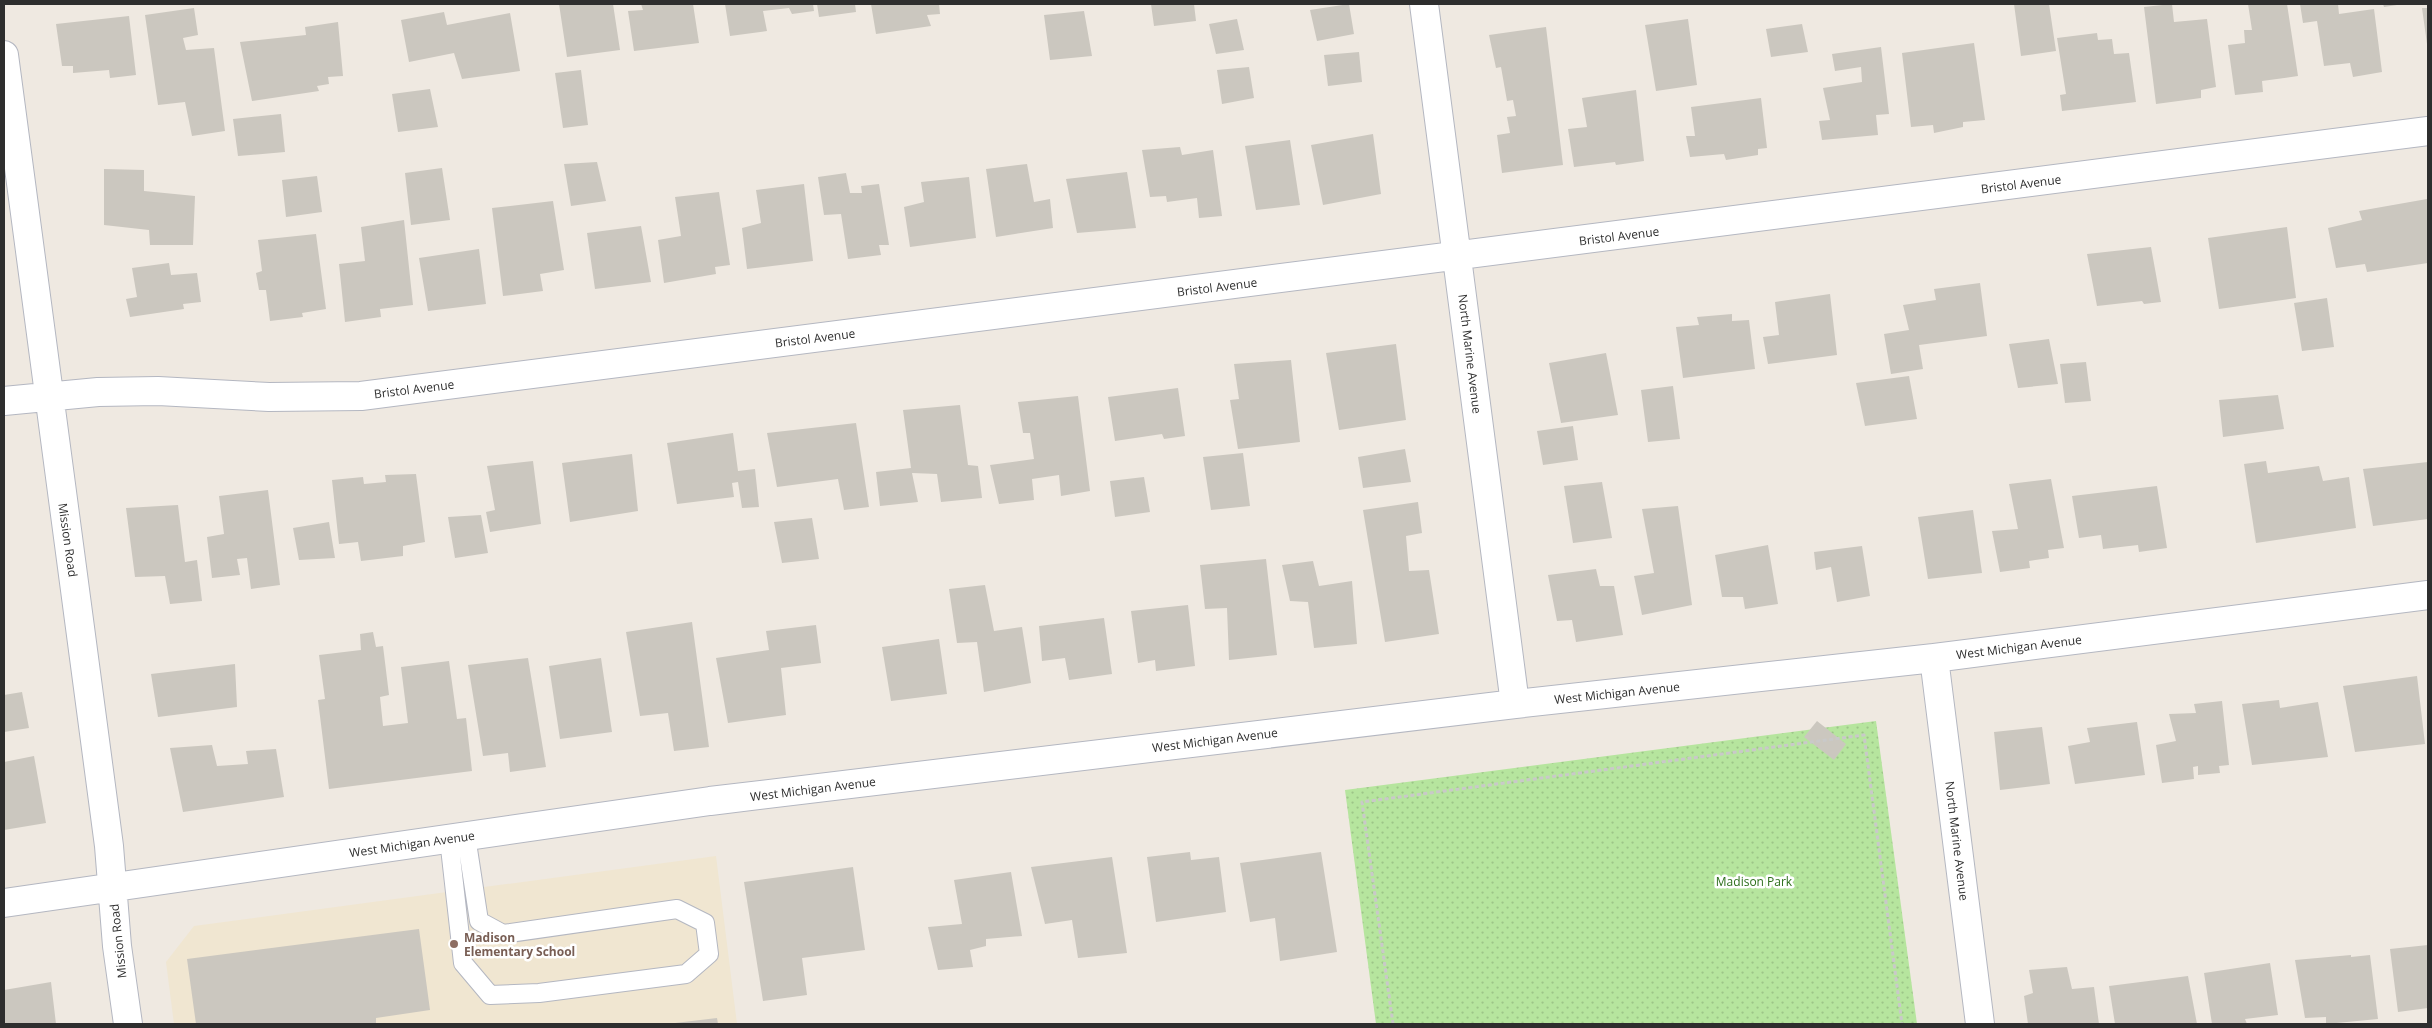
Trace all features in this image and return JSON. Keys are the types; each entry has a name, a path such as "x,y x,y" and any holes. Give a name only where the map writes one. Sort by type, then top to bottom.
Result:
{"street":[{"name":"North Marine Avenue","path":"1424,4 1515,704"},
{"name":"Mission Road","path":"4,55 109,846 117,946 128,1024"},
{"name":"Bristol Avenue","path":"4,401 98,392 269,397 361,396 1457,257 2428,131"},
{"name":"West Michigan Avenue","path":"4,904 710,801 1515,704 1934,658 2428,595"},
{"name":"North Marine Avenue","path":"1934,658 1980,1024"}],"lane":[{"path":"458,838 479,921 503,934 677,909 705,923 710,954 686,974 539,992 490,995 463,963 458,838"}],"path":[{"path":"1393,1024 1362,802 1864,735 1902,1024"}],"shaded area":[{"name":"Madison Elementary School","path":"716,856 737,1024 174,1024 166,962 194,926"}],"green space":[{"name":"Madison Park","path":"1876,721 1917,1024 1376,1024 1345,790"}],"building":[{"path":"559,4 613,4 620,50 567,57"},
{"path":"641,4 693,4 699,43 634,51 628,11 643,10"},
{"path":"725,4 813,4 814,11 792,14 789,8 763,11 767,31 730,36"},
{"path":"817,4 855,4 856,12 819,17"},
{"path":"871,4 939,4 940,14 927,15 931,26 876,34"},
{"path":"1151,4 1194,4 1196,21 1154,26"},
{"path":"1349,4 1354,34 1317,41 1310,10"},
{"path":"2014,4 2049,4 2056,51 2021,56"},
{"path":"2172,4 2174,22 2207,19 2216,87 2201,90 2201,98 2156,104 2144,7"},
{"path":"2248,4 2287,4 2298,76 2262,81 2263,92 2235,95 2228,45 2245,43 2244,30 2252,30"},
{"path":"2300,4 2338,4 2339,14 2374,9 2382,72 2353,77 2350,63 2324,66 2317,21 2303,23"},
{"path":"2383,4 2397,4 2397,5 2384,7"},
{"path":"194,8 198,35 183,38 186,50 214,48 225,131 192,136 185,102 158,105 145,15"},
{"path":"2422,8 2428,8 2428,44 2427,44"},
{"path":"1084,11 1092,56 1050,60 1044,15"},
{"path":"444,12 447,25 510,13 520,71 462,79 454,53 409,62 401,20"},
{"path":"129,16 136,75 110,78 109,70 73,73 73,66 62,66 56,24"},
{"path":"1237,19 1244,50 1216,54 1209,24"},
{"path":"1688,19 1697,85 1656,91 1645,25"},
{"path":"338,22 343,76 328,77 329,84 317,86 319,91 252,101 240,42 306,35 305,27"},
{"path":"1802,24 1808,52 1771,57 1766,29"},
{"path":"1546,27 1563,165 1502,173 1497,135 1510,133 1507,117 1516,116 1513,100 1507,101 1501,67 1496,68 1489,35"},
{"path":"2097,33 2098,40 2112,39 2114,54 2129,53 2136,102 2062,111 2060,95 2066,94 2057,38"},
{"path":"1974,43 1985,120 1963,122 1963,127 1934,133 1933,125 1911,127 1902,53"},
{"path":"1881,47 1889,114 1876,115 1878,135 1822,140 1819,121 1830,120 1823,88 1862,82 1861,67 1835,71 1832,54"},
{"path":"1359,52 1362,82 1328,86 1324,55"},
{"path":"1249,67 1254,98 1222,104 1217,70"},
{"path":"581,70 588,125 563,128 555,73"},
{"path":"430,89 438,127 398,132 392,94"},
{"path":"1636,90 1644,161 1616,165 1615,162 1574,167 1568,129 1587,127 1582,98"},
{"path":"1761,98 1767,148 1758,149 1758,155 1726,160 1724,154 1690,157 1686,136 1695,136 1691,107"},
{"path":"281,114 285,152 238,156 233,119"},
{"path":"1373,134 1381,194 1323,205 1311,145"},
{"path":"1290,140 1300,205 1256,210 1245,146"},
{"path":"1180,147 1182,155 1213,150 1222,216 1199,218 1197,198 1167,202 1166,196 1150,197 1142,150"},
{"path":"597,162 606,201 571,206 564,164"},
{"path":"1027,164 1034,202 1050,199 1053,228 996,237 986,169"},
{"path":"442,168 450,220 411,225 405,173"},
{"path":"104,169 144,170 144,191 195,196 193,245 150,245 149,230 104,225"},
{"path":"1127,172 1136,228 1077,233 1066,179"},
{"path":"846,173 850,193 862,193 861,186 879,184 889,245 879,245 881,255 848,259 841,214 824,215 818,177"},
{"path":"317,176 322,212 286,217 282,180"},
{"path":"969,177 976,238 910,247 904,207 924,202 921,182"},
{"path":"804,184 813,261 747,269 742,228 761,223 756,190"},
{"path":"719,192 730,265 715,267 716,274 664,283 658,240 681,236 675,197"},
{"path":"2427,199 2428,263 2367,272 2365,264 2336,268 2328,228 2362,220 2359,211"},
{"path":"553,201 564,270 540,274 543,291 503,296 492,208"},
{"path":"404,220 413,305 380,309 381,317 345,322 339,264 365,261 361,227"},
{"path":"641,226 651,282 595,289 587,233"},
{"path":"2287,227 2296,298 2219,309 2208,238"},
{"path":"316,234 326,309 302,313 303,317 270,321 266,290 259,290 256,273 262,271 258,240"},
{"path":"2151,247 2161,302 2144,304 2142,301 2097,306 2087,254"},
{"path":"479,249 486,304 428,311 419,258"},
{"path":"169,263 171,275 197,273 201,302 183,304 184,309 130,317 126,299 137,297 132,268"},
{"path":"1980,283 1987,336 1919,345 1923,369 1891,374 1884,334 1909,330 1903,305 1936,300 1934,289"},
{"path":"1830,294 1837,355 1768,364 1763,337 1779,335 1775,302"},
{"path":"2327,298 2334,347 2302,351 2294,303"},
{"path":"1732,314 1732,321 1749,320 1755,369 1683,378 1676,327 1699,325 1697,317"},
{"path":"2049,339 2058,384 2018,388 2009,344"},
{"path":"1396,344 1406,420 1339,430 1326,353"},
{"path":"1606,353 1618,415 1561,423 1549,363"},
{"path":"1291,360 1300,442 1238,449 1230,400 1239,399 1234,364"},
{"path":"2086,362 2091,401 2065,403 2060,364"},
{"path":"1909,376 1917,419 1865,426 1856,383"},
{"path":"1673,386 1680,439 1648,442 1641,390"},
{"path":"1178,388 1185,436 1164,439 1162,434 1115,441 1108,397"},
{"path":"2278,395 2284,429 2223,437 2219,400"},
{"path":"1078,396 1090,491 1061,496 1059,475 1032,479 1034,500 999,504 990,465 1034,459 1030,433 1023,433 1018,402"},
{"path":"960,405 968,465 978,466 982,498 941,502 937,474 912,473 918,502 880,506 876,472 911,468 903,410"},
{"path":"856,423 869,507 844,510 838,479 777,487 767,433"},
{"path":"1573,426 1578,460 1543,465 1537,431"},
{"path":"733,433 738,471 755,469 759,507 742,508 738,482 732,483 734,497 677,504 667,443"},
{"path":"1405,449 1411,482 1363,488 1358,457"},
{"path":"1243,453 1250,506 1211,510 1203,457"},
{"path":"632,454 638,511 570,522 562,463"},
{"path":"533,461 541,524 490,532 486,512 495,510 487,466"},
{"path":"2266,461 2268,473 2319,466 2323,481 2349,477 2356,528 2256,543 2244,464"},
{"path":"2428,462 2428,519 2373,526 2363,469"},
{"path":"416,474 425,542 403,546 403,556 361,561 358,542 339,544 332,480 363,477 364,484 386,482 385,475"},
{"path":"1144,477 1150,512 1115,517 1110,481"},
{"path":"2051,479 2064,548 2048,550 2049,558 2029,561 2030,568 2000,572 1992,531 2018,529 2009,484"},
{"path":"1602,482 1612,538 1573,543 1564,486"},
{"path":"2157,486 2167,548 2139,552 2138,545 2103,549 2101,535 2079,538 2072,496"},
{"path":"268,490 280,585 251,589 247,558 237,559 240,575 212,578 207,537 224,534 219,496"},
{"path":"1418,502 1422,533 1406,536 1409,571 1429,570 1439,634 1385,642 1363,510"},
{"path":"178,505 185,562 197,560 202,601 170,604 165,576 135,577 126,508"},
{"path":"1678,506 1692,605 1642,615 1634,576 1654,573 1642,509"},
{"path":"1973,510 1982,573 1928,579 1918,517"},
{"path":"481,515 488,553 455,558 448,517"},
{"path":"812,518 819,559 782,563 774,522"},
{"path":"329,522 335,558 299,560 293,528"},
{"path":"1768,545 1778,604 1745,609 1743,597 1722,597 1715,555"},
{"path":"1862,546 1870,596 1837,602 1831,567 1816,570 1814,552"},
{"path":"1266,559 1277,655 1229,660 1227,608 1205,609 1200,565"},
{"path":"1313,561 1319,586 1352,581 1357,644 1314,648 1308,602 1290,601 1282,565"},
{"path":"1596,569 1600,586 1614,586 1623,635 1576,642 1572,620 1557,621 1548,575"},
{"path":"985,585 994,631 1022,627 1031,683 984,692 977,642 957,643 949,589"},
{"path":"1188,605 1195,666 1156,671 1155,660 1138,663 1131,611"},
{"path":"1104,618 1112,674 1069,680 1065,658 1042,661 1039,626"},
{"path":"692,622 709,747 674,751 668,713 640,716 626,632"},
{"path":"816,625 821,663 781,668 786,715 728,723 716,658 769,650 766,631"},
{"path":"373,632 376,647 383,646 389,695 380,697 383,726 408,723 401,667 449,661 457,719 466,718 472,771 329,789 318,700 325,699 319,655 361,650 360,634"},
{"path":"939,639 947,694 891,701 882,647"},
{"path":"528,658 546,767 510,772 508,753 483,756 468,665"},
{"path":"601,658 612,732 560,739 549,666"},
{"path":"235,664 237,707 158,717 151,674"},
{"path":"2417,676 2425,744 2355,752 2343,686"},
{"path":"22,692 29,728 4,732 4,695"},
{"path":"2279,700 2280,708 2318,702 2328,757 2252,765 2242,704"},
{"path":"2222,701 2229,765 2219,766 2220,773 2198,775 2198,766 2193,767 2194,779 2162,783 2156,745 2176,741 2169,714 2196,713 2194,704"},
{"path":"1817,721 1846,744 1834,760 1804,737"},
{"path":"2137,722 2145,775 2075,784 2068,746 2090,742 2087,728"},
{"path":"2042,727 2050,784 2000,790 1994,732"},
{"path":"212,745 217,766 248,764 246,751 276,749 284,797 183,812 170,748"},
{"path":"34,756 46,823 4,830 4,762"},
{"path":"1190,852 1191,860 1219,857 1226,912 1156,922 1147,857"},
{"path":"1321,852 1337,952 1280,961 1275,918 1250,922 1240,863"},
{"path":"1112,857 1127,953 1078,958 1072,920 1045,924 1031,867"},
{"path":"853,867 865,950 802,958 807,995 763,1001 744,882"},
{"path":"1011,872 1022,936 986,939 986,946 970,950 973,967 938,970 928,927 962,924 954,880"},
{"path":"419,929 430,1010 376,1018 376,1024 196,1024 187,959"},
{"path":"2428,945 2428,1008 2398,1012 2390,949"},
{"path":"2351,955 2351,957 2370,955 2378,1019 2326,1024 2326,1017 2305,1018 2295,960"},
{"path":"2270,963 2278,1015 2245,1019 2247,1024 2212,1024 2204,973"},
{"path":"2067,967 2072,989 2094,987 2099,1024 2028,1024 2024,996 2033,993 2029,970"},
{"path":"2188,976 2197,1024 2115,1024 2109,986"},
{"path":"51,982 56,1024 4,1024 4,990"},
{"path":"717,1018 718,1024 675,1024 675,1023"}],"place":[{"name":"Madison Elementary School","path":"454,944"}]}
